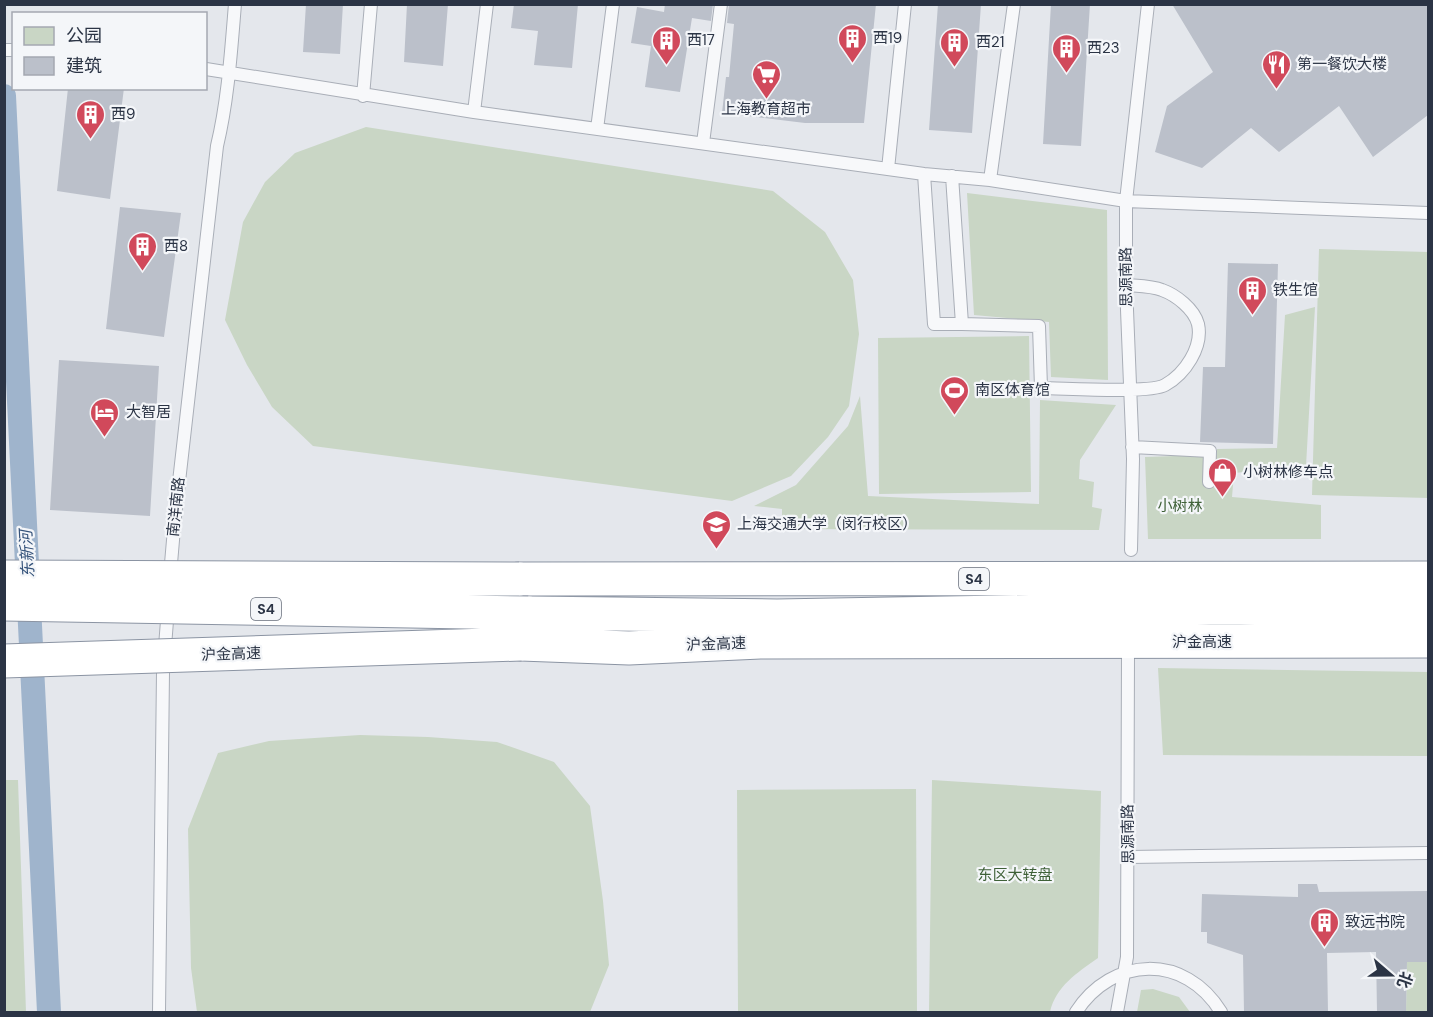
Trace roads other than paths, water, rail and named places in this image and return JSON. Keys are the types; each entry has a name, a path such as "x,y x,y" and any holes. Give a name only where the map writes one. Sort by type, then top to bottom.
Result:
{"highway":[{"name":"S4","path":"4,577 1428,578"},
{"name":"沪金高速","path":"4,604 777,616 1224,608 1428,611"},
{"name":"沪金高速","path":"4,661 521,644 629,648 760,642 1428,641"}],"lane":[{"name":"南洋南路","path":"159,1012 163,672 173,541 217,146 224,118 235,4"},
{"path":"363,96 371,4"},
{"path":"474,112 487,4"},
{"path":"597,129 613,4"},
{"path":"703,143 721,4"},
{"path":"888,169 905,4"},
{"path":"990,180 1014,4"},
{"name":"思源南路","path":"1131,550 1132,447 1126,285 1126,201 1148,4"},
{"path":"207,69 474,112 924,174 990,180 1126,201 1428,213"},
{"path":"924,174 934,324 1039,326 1041,388 1130,390 1164,386 1182,372 1197,350 1198,324 1188,306 1162,290 1126,285"},
{"path":"952,176 962,324"},
{"path":"1132,447 1210,451 1209,482"},
{"name":"思源南路","path":"1117,1012 1127,957 1128,654"},
{"path":"1129,857 1428,853"},
{"path":"1076,1012 1086,997 1103,982 1125,972 1149,968 1173,972 1195,982 1213,999 1221,1012"}],"waterway":[{"name":"东新河","path":"4,96 49,1012"}],"place":[{"name":"西19","path":"852,64"},
{"name":"西17","path":"666,66"},
{"name":"西21","path":"955,68"},
{"name":"西23","path":"1066,74"},
{"name":"第一餐饮大楼","path":"1276,90"},
{"name":"上海教育超市","path":"766,100"},
{"name":"西9","path":"90,140"},
{"name":"西8","path":"143,272"},
{"name":"铁生馆","path":"1252,316"},
{"name":"南区体育馆","path":"954,416"},
{"name":"大智居","path":"105,438"},
{"name":"小树林修车点","path":"1222,498"},
{"name":"上海交通大学（闵行校区）","path":"716,550"},
{"name":"致远书院","path":"1324,948"}],"park label":[{"name":"小树林","path":"1180,506"},
{"name":"东区大转盘","path":"1015,875"}]}
